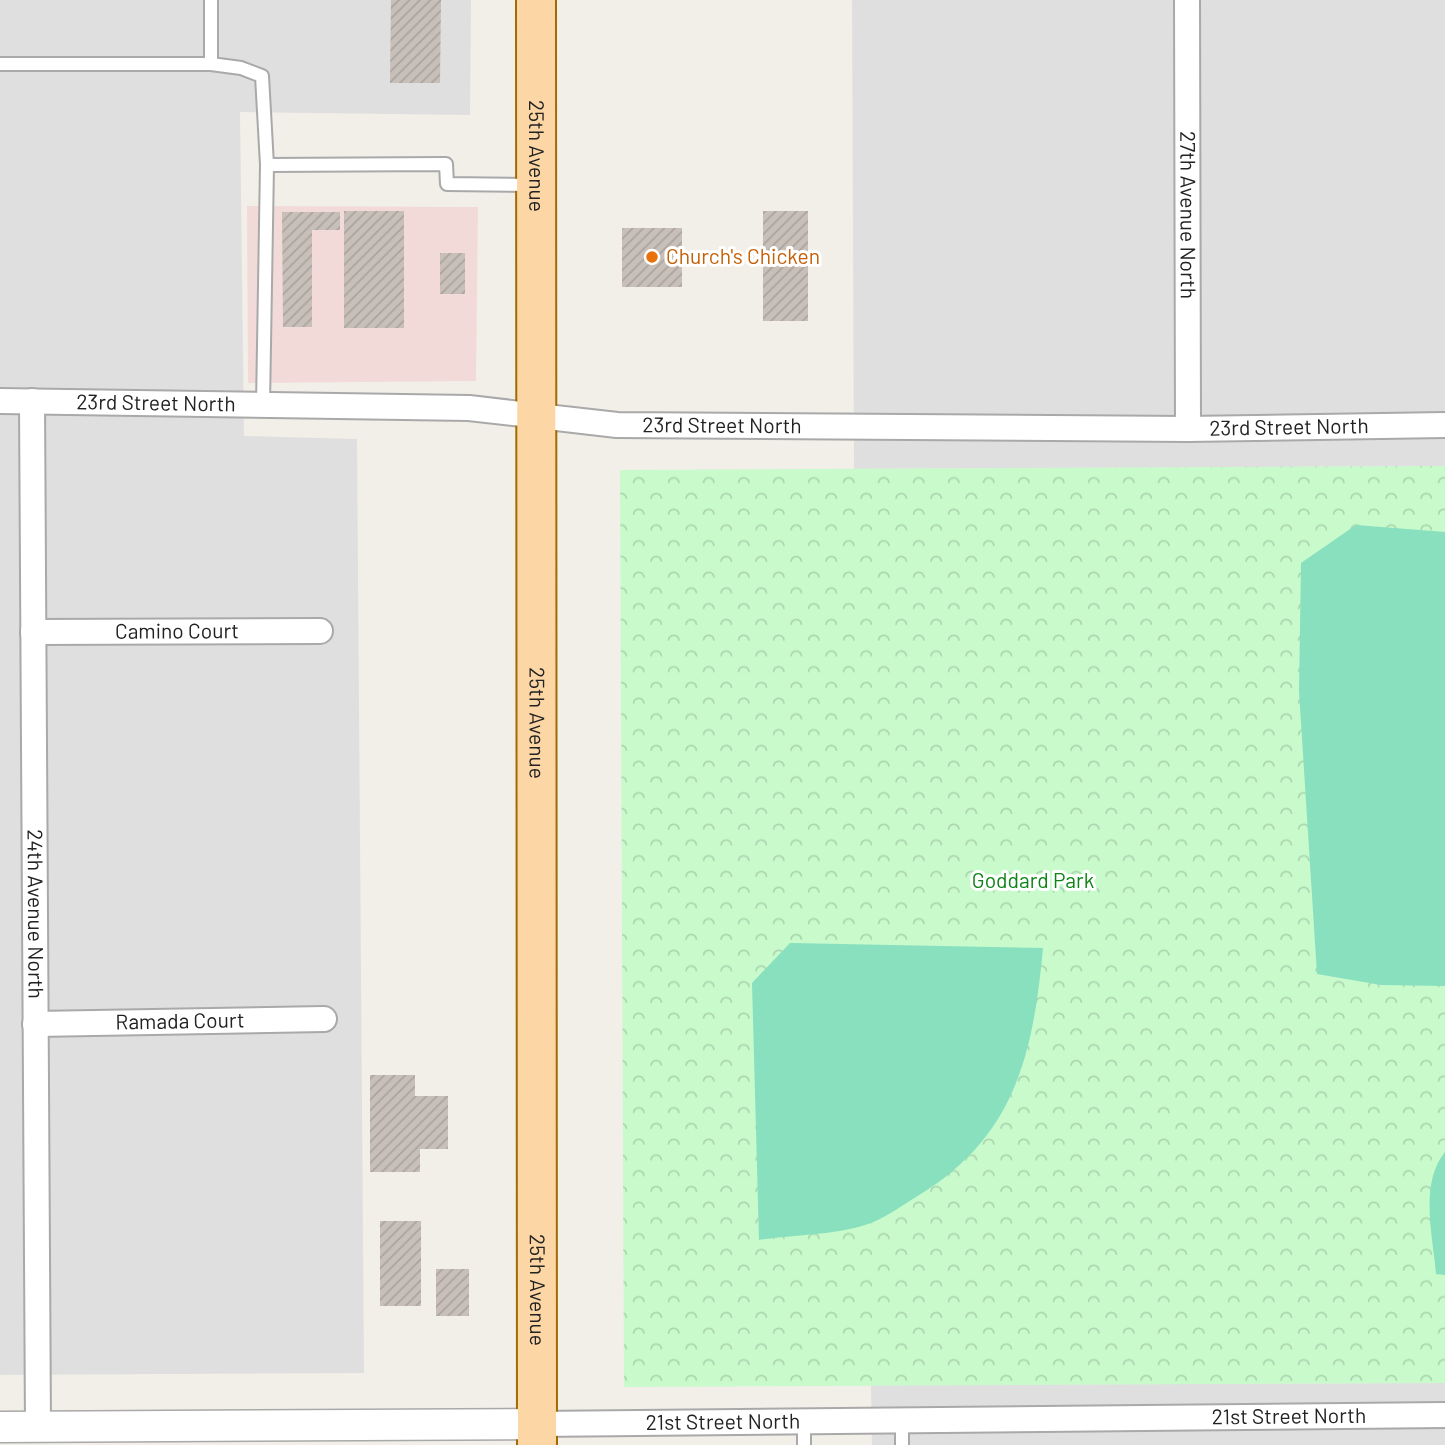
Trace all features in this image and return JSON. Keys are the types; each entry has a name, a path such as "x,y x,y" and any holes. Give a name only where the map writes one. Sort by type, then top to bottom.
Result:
{"main road":[{"name":"25th Avenue","path":"536,0 537,1435"}],"street":[{"name":"27th Avenue North","path":"1187,0 1188,429"},
{"name":"23rd Street North","path":"0,401 469,408 617,425 1188,429 1445,425"},
{"name":"24th Avenue North","path":"32,401 35,1024 43,1433"},
{"name":"Camino Court","path":"33,632 320,631"},
{"name":"Ramada Court","path":"35,1024 324,1019"},
{"name":"21st Street North","path":"0,1427 43,1433 902,1433 1445,1415"}],"lane":[{"path":"211,0 211,64"},
{"path":"0,64 211,64 241,68 262,76 267,165 263,405"},
{"path":"267,165 446,164 447,184 537,185"}],"shaded area":[{"path":"0,0 471,0 470,115 240,112 244,436 357,439 364,1373 0,1375"},
{"path":"852,0 1445,0 1445,466 854,469"},
{"path":"247,206 478,207 476,381 248,383"},
{"path":"1445,1383 1445,1445 872,1445 871,1385"}],"green space":[{"name":"Goddard Park","path":"1445,466 1445,1383 624,1387 620,470"},
{"path":"1356,525 1445,532 1445,986 1381,985 1317,974 1299,691 1301,563"},
{"path":"790,943 1043,948 1033,1024 1025,1058 1013,1090 997,1120 976,1148 949,1174 872,1223 840,1231 759,1240 752,983"},
{"path":"1445,1152 1445,1275 1436,1274 1430,1195 1432,1179"}],"building":[{"path":"391,0 441,0 440,83 390,83"},
{"path":"344,211 404,211 404,328 344,328"},
{"path":"763,211 808,211 808,321 763,321"},
{"path":"282,212 340,212 340,230 312,230 312,327 283,327"},
{"name":"Church's Chicken","path":"622,228 682,228 682,287 622,287"},
{"path":"440,253 465,253 465,294 440,294"},
{"path":"370,1075 415,1075 415,1096 448,1096 448,1149 420,1149 420,1172 370,1172"},
{"path":"380,1221 421,1221 421,1306 380,1306"},
{"path":"436,1269 469,1269 469,1316 436,1316"}],"place":[{"name":"Church's Chicken","path":"652,257"}]}
